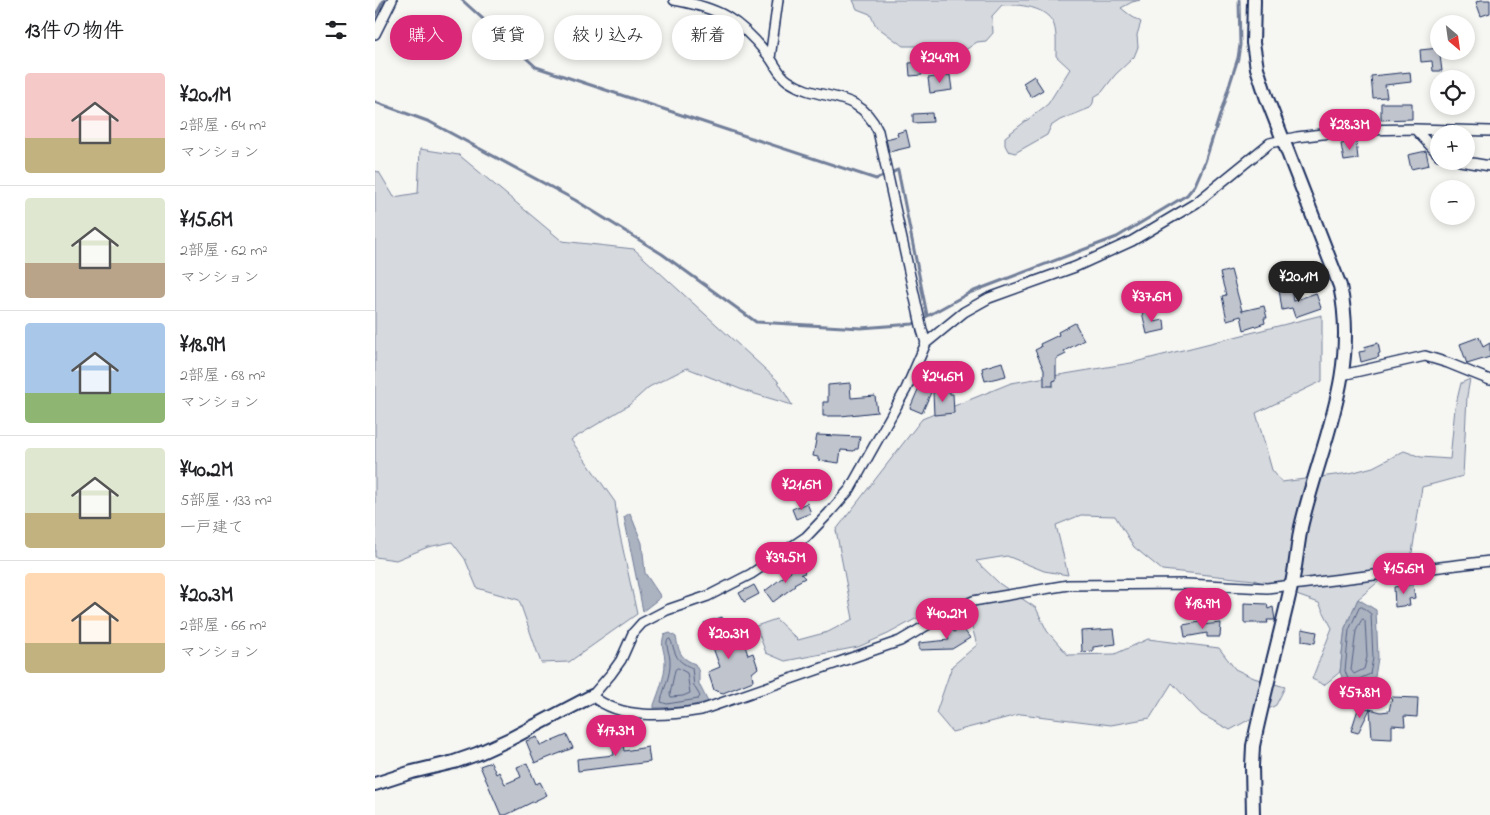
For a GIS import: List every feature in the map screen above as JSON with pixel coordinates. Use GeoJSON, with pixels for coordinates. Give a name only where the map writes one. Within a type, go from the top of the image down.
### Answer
{"type":"FeatureCollection","features":[{"type":"Feature","properties":{"kind":"street"},"geometry":{"type":"LineString","coordinates":[[375,34],[392,0]]}},
{"type":"Feature","properties":{"kind":"street"},"geometry":{"type":"LineString","coordinates":[[674,0],[696,4],[727,15],[742,27],[770,58],[781,75],[789,82],[865,109],[873,119],[878,131],[926,343]]}},
{"type":"Feature","properties":{"kind":"street"},"geometry":{"type":"LineString","coordinates":[[770,58],[778,0]]}},
{"type":"Feature","properties":{"kind":"street"},"geometry":{"type":"LineString","coordinates":[[1253,815],[1253,746],[1292,585],[1301,528],[1331,428],[1342,375],[1347,334],[1341,286],[1257,68],[1253,43],[1254,0]]}},
{"type":"Feature","properties":{"kind":"street"},"geometry":{"type":"LineString","coordinates":[[375,784],[477,754],[592,696],[621,660],[633,633],[642,623],[654,616],[708,596],[751,574],[805,537],[829,514],[850,489],[906,388],[926,343],[964,312],[989,298],[1075,266],[1132,241],[1196,203],[1270,143],[1283,139],[1356,130],[1490,131]]}},
{"type":"Feature","properties":{"kind":"street"},"geometry":{"type":"LineString","coordinates":[[1415,130],[1430,146]]}},
{"type":"Feature","properties":{"kind":"street"},"geometry":{"type":"LineString","coordinates":[[1475,164],[1490,166]]}},
{"type":"Feature","properties":{"kind":"street"},"geometry":{"type":"LineString","coordinates":[[1342,375],[1425,356],[1490,380]]}},
{"type":"Feature","properties":{"kind":"street"},"geometry":{"type":"LineString","coordinates":[[592,696],[602,704],[614,709],[649,715],[673,715],[701,710],[900,641],[951,611],[973,601],[1068,585],[1186,584],[1267,588],[1490,561]]}},
{"type":"Feature","properties":{"kind":"shaded area"},"geometry":{"type":"Polygon","coordinates":[[[853,0],[1140,0],[1121,8],[1141,22],[1137,35],[1138,47],[1134,57],[1115,75],[1102,92],[1094,97],[1090,108],[1060,120],[1051,126],[1047,135],[1015,153],[1008,151],[1005,145],[1005,137],[1048,104],[1070,69],[1056,56],[1056,32],[1054,25],[1045,14],[1039,10],[1024,6],[1002,5],[992,16],[993,33],[986,41],[977,42],[961,53],[941,54],[930,46],[903,46],[876,26],[870,14],[857,9],[853,0]]]}},
{"type":"Feature","properties":{"kind":"shaded area"},"geometry":{"type":"Polygon","coordinates":[[[420,149],[459,155],[562,241],[634,249],[777,380],[792,405],[745,391],[687,368],[649,387],[629,405],[571,440],[615,502],[618,526],[637,614],[569,662],[541,663],[519,600],[477,588],[465,559],[452,542],[428,547],[396,560],[375,557],[375,171],[379,172],[394,197],[418,193],[420,149]]]}},
{"type":"Feature","properties":{"kind":"shaded area"},"geometry":{"type":"Polygon","coordinates":[[[1322,315],[1322,381],[1256,413],[1272,470],[1282,482],[1350,473],[1373,467],[1404,451],[1421,457],[1450,459],[1455,408],[1461,383],[1470,379],[1467,396],[1463,476],[1422,487],[1412,553],[1358,599],[1345,628],[1340,672],[1324,685],[1312,679],[1332,628],[1319,603],[1254,580],[1162,570],[1134,547],[1115,516],[1081,515],[1056,525],[1068,575],[1044,571],[1007,556],[976,561],[1000,584],[1036,608],[1047,631],[1068,655],[1115,654],[1148,639],[1219,648],[1235,669],[1254,678],[1285,687],[1276,705],[1230,730],[1201,714],[1172,683],[1150,718],[1111,725],[1021,714],[952,732],[936,713],[952,666],[977,645],[972,627],[939,606],[888,634],[858,647],[785,661],[766,653],[756,626],[776,619],[798,640],[828,632],[853,619],[836,530],[922,419],[1011,383],[1131,363],[1322,315]]]}},
{"type":"Feature","properties":{"kind":"water"},"geometry":{"type":"Polygon","coordinates":[[[630,513],[642,543],[645,573],[661,597],[643,611],[624,517],[630,513]]]}},
{"type":"Feature","properties":{"kind":"water"},"geometry":{"type":"Polygon","coordinates":[[[1358,599],[1376,610],[1378,658],[1375,677],[1354,687],[1344,683],[1340,672],[1345,628],[1358,599]]]}},
{"type":"Feature","properties":{"kind":"water"},"geometry":{"type":"Polygon","coordinates":[[[670,633],[676,637],[679,651],[683,657],[695,664],[699,672],[699,684],[708,702],[684,707],[654,708],[665,668],[663,639],[664,635],[670,633]]]}},
{"type":"Feature","properties":{"kind":"building"},"geometry":{"type":"Polygon","coordinates":[[[1490,0],[1490,13],[1481,16],[1476,2],[1490,0]]]}},
{"type":"Feature","properties":{"kind":"building"},"geometry":{"type":"Polygon","coordinates":[[[1430,49],[1430,60],[1441,60],[1442,70],[1433,70],[1432,61],[1421,62],[1420,50],[1430,49]]]}},
{"type":"Feature","properties":{"kind":"building"},"geometry":{"type":"Polygon","coordinates":[[[921,62],[922,75],[910,76],[909,63],[921,62]]]}},
{"type":"Feature","properties":{"kind":"building"},"geometry":{"type":"Polygon","coordinates":[[[1410,72],[1411,82],[1385,85],[1387,97],[1373,98],[1371,76],[1410,72]]]}},
{"type":"Feature","properties":{"kind":"building"},"geometry":{"type":"Polygon","coordinates":[[[950,75],[952,90],[930,93],[928,78],[950,75]]]}},
{"type":"Feature","properties":{"kind":"building"},"geometry":{"type":"Polygon","coordinates":[[[1034,76],[1043,90],[1031,97],[1023,83],[1034,76]]]}},
{"type":"Feature","properties":{"kind":"building"},"geometry":{"type":"Polygon","coordinates":[[[1381,103],[1412,103],[1412,119],[1381,120],[1381,103]]]}},
{"type":"Feature","properties":{"kind":"building"},"geometry":{"type":"Polygon","coordinates":[[[932,113],[933,122],[913,123],[913,114],[932,113]]]}},
{"type":"Feature","properties":{"kind":"building"},"geometry":{"type":"Polygon","coordinates":[[[906,130],[910,147],[889,152],[886,139],[898,136],[897,133],[906,130]]]}},
{"type":"Feature","properties":{"kind":"building"},"geometry":{"type":"Polygon","coordinates":[[[1356,141],[1358,159],[1344,161],[1341,144],[1356,141]]]}},
{"type":"Feature","properties":{"kind":"building"},"geometry":{"type":"Polygon","coordinates":[[[1426,151],[1429,165],[1411,169],[1408,155],[1426,151]]]}},
{"type":"Feature","properties":{"kind":"building"},"geometry":{"type":"Polygon","coordinates":[[[1231,270],[1242,311],[1264,306],[1267,318],[1264,318],[1265,323],[1244,330],[1241,316],[1227,320],[1222,296],[1226,295],[1220,273],[1231,270]]]}},
{"type":"Feature","properties":{"kind":"building"},"geometry":{"type":"Polygon","coordinates":[[[1291,288],[1293,301],[1316,293],[1321,308],[1295,317],[1292,308],[1282,310],[1279,289],[1291,288]]]}},
{"type":"Feature","properties":{"kind":"building"},"geometry":{"type":"Polygon","coordinates":[[[1151,310],[1154,322],[1164,320],[1165,330],[1147,334],[1142,312],[1151,310]]]}},
{"type":"Feature","properties":{"kind":"building"},"geometry":{"type":"Polygon","coordinates":[[[1075,323],[1084,340],[1064,351],[1066,354],[1056,359],[1056,380],[1053,381],[1053,386],[1044,386],[1044,370],[1035,350],[1041,347],[1040,344],[1059,335],[1058,332],[1075,323]]]}},
{"type":"Feature","properties":{"kind":"building"},"geometry":{"type":"Polygon","coordinates":[[[1479,337],[1483,347],[1490,343],[1490,357],[1467,364],[1460,344],[1479,337]]]}},
{"type":"Feature","properties":{"kind":"building"},"geometry":{"type":"Polygon","coordinates":[[[1378,343],[1379,357],[1361,362],[1359,352],[1365,351],[1364,347],[1378,343]]]}},
{"type":"Feature","properties":{"kind":"building"},"geometry":{"type":"Polygon","coordinates":[[[1002,362],[1006,376],[985,381],[982,368],[1002,362]]]}},
{"type":"Feature","properties":{"kind":"building"},"geometry":{"type":"Polygon","coordinates":[[[850,383],[851,398],[875,396],[877,412],[823,416],[823,402],[828,402],[828,385],[850,383]]]}},
{"type":"Feature","properties":{"kind":"building"},"geometry":{"type":"Polygon","coordinates":[[[920,385],[932,390],[922,413],[910,408],[920,385]]]}},
{"type":"Feature","properties":{"kind":"building"},"geometry":{"type":"Polygon","coordinates":[[[950,391],[950,394],[953,394],[954,413],[934,415],[933,392],[950,391]]]}},
{"type":"Feature","properties":{"kind":"building"},"geometry":{"type":"Polygon","coordinates":[[[817,435],[860,437],[858,449],[854,451],[841,450],[839,463],[818,460],[818,457],[813,456],[817,435]]]}},
{"type":"Feature","properties":{"kind":"building"},"geometry":{"type":"Polygon","coordinates":[[[807,503],[811,513],[796,519],[792,509],[807,503]]]}},
{"type":"Feature","properties":{"kind":"building"},"geometry":{"type":"Polygon","coordinates":[[[800,564],[805,573],[801,574],[805,578],[794,584],[795,586],[773,602],[765,591],[800,564]]]}},
{"type":"Feature","properties":{"kind":"building"},"geometry":{"type":"Polygon","coordinates":[[[1413,584],[1415,598],[1409,599],[1410,605],[1395,607],[1394,587],[1413,584]]]}},
{"type":"Feature","properties":{"kind":"building"},"geometry":{"type":"Polygon","coordinates":[[[754,585],[759,594],[744,602],[739,593],[754,585]]]}},
{"type":"Feature","properties":{"kind":"building"},"geometry":{"type":"Polygon","coordinates":[[[1244,603],[1267,604],[1268,609],[1273,607],[1275,620],[1267,620],[1268,623],[1244,623],[1244,603]]]}},
{"type":"Feature","properties":{"kind":"building"},"geometry":{"type":"Polygon","coordinates":[[[722,617],[733,647],[744,643],[748,655],[753,653],[758,668],[752,673],[753,681],[723,693],[714,690],[708,672],[720,667],[704,623],[722,617]]]}},
{"type":"Feature","properties":{"kind":"building"},"geometry":{"type":"Polygon","coordinates":[[[946,621],[954,632],[962,627],[970,638],[952,649],[919,650],[919,643],[949,640],[943,623],[946,621]]]}},
{"type":"Feature","properties":{"kind":"building"},"geometry":{"type":"Polygon","coordinates":[[[1200,622],[1201,625],[1221,623],[1220,637],[1207,637],[1207,633],[1185,637],[1183,625],[1200,622]]]}},
{"type":"Feature","properties":{"kind":"building"},"geometry":{"type":"Polygon","coordinates":[[[1114,629],[1116,644],[1093,647],[1093,651],[1082,652],[1081,631],[1114,629]]]}},
{"type":"Feature","properties":{"kind":"building"},"geometry":{"type":"Polygon","coordinates":[[[1302,629],[1317,632],[1315,643],[1302,641],[1302,629]]]}},
{"type":"Feature","properties":{"kind":"building"},"geometry":{"type":"Polygon","coordinates":[[[1392,697],[1418,698],[1417,717],[1404,716],[1405,726],[1392,725],[1392,739],[1372,738],[1370,709],[1381,712],[1389,711],[1392,697]]]}},
{"type":"Feature","properties":{"kind":"building"},"geometry":{"type":"Polygon","coordinates":[[[1359,706],[1370,709],[1358,733],[1351,731],[1359,706]]]}},
{"type":"Feature","properties":{"kind":"building"},"geometry":{"type":"Polygon","coordinates":[[[622,734],[624,751],[648,747],[650,762],[578,771],[577,759],[614,755],[611,736],[622,734]]]}},
{"type":"Feature","properties":{"kind":"building"},"geometry":{"type":"Polygon","coordinates":[[[567,735],[573,748],[535,763],[526,741],[537,737],[540,745],[543,745],[567,735]]]}},
{"type":"Feature","properties":{"kind":"building"},"geometry":{"type":"Polygon","coordinates":[[[491,762],[496,774],[499,772],[505,784],[521,777],[517,767],[527,763],[536,784],[540,782],[547,795],[506,815],[501,815],[480,766],[491,762]]]}},
{"type":"Feature","properties":{"kind":"waterway"},"geometry":{"type":"LineString","coordinates":[[375,16],[384,0]]}},
{"type":"Feature","properties":{"kind":"waterway"},"geometry":{"type":"LineString","coordinates":[[462,0],[536,67],[876,179],[898,170],[927,315]]}},
{"type":"Feature","properties":{"kind":"waterway"},"geometry":{"type":"LineString","coordinates":[[375,102],[430,122],[575,200],[662,254],[756,322],[861,328],[913,324],[969,293],[1117,237],[1187,195],[1195,185],[1205,162],[1238,58],[1240,45],[1239,0]]}}]}
